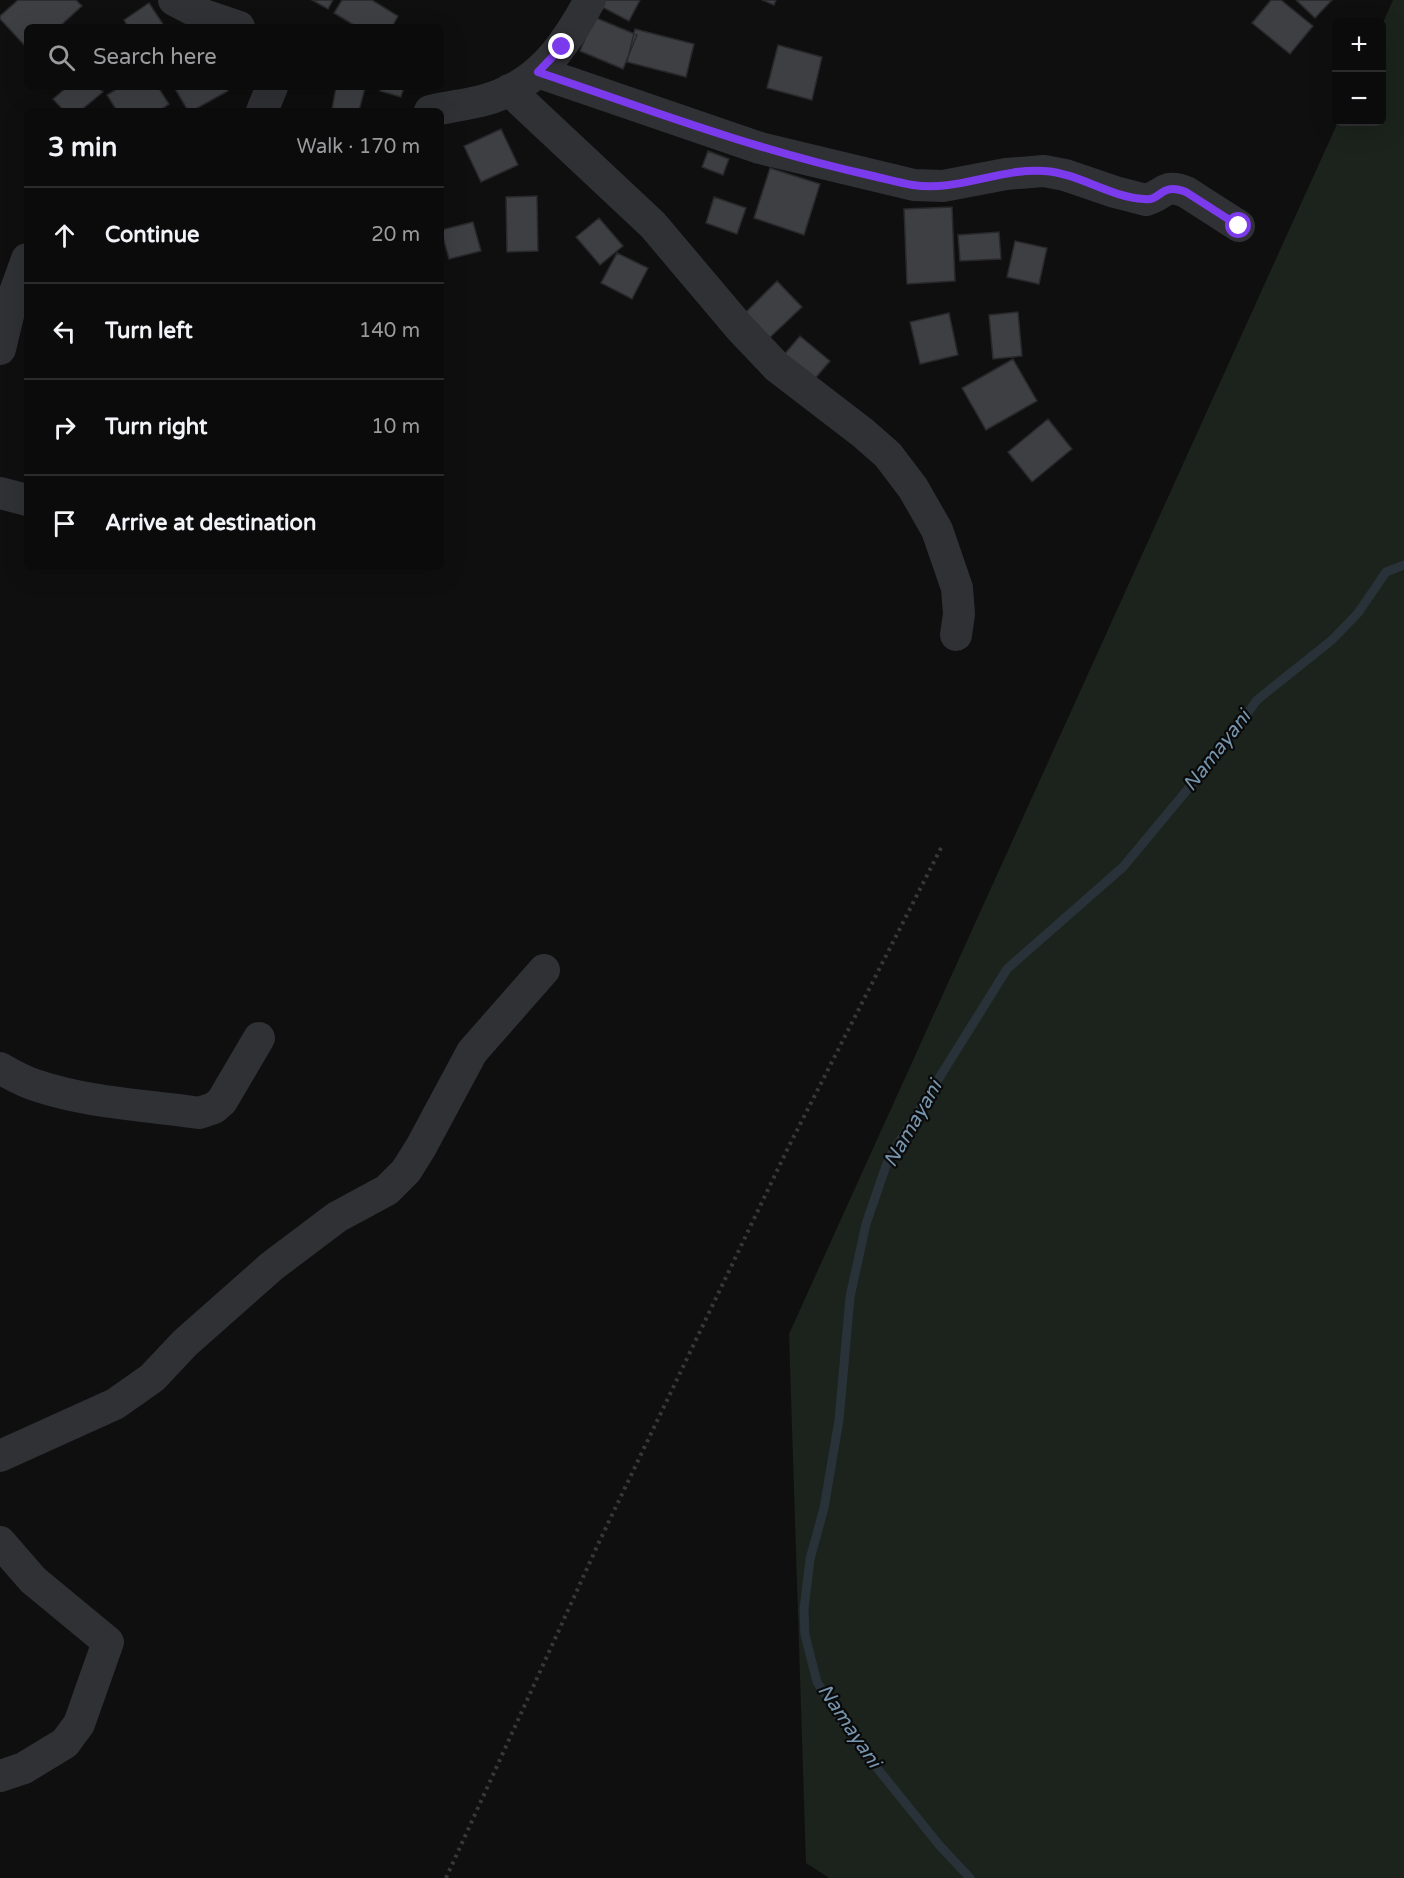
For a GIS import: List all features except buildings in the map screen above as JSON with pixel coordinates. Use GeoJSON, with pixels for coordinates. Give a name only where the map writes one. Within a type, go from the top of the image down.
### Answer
{"type":"FeatureCollection","features":[{"type":"Feature","properties":{"kind":"street"},"geometry":{"type":"LineString","coordinates":[[174,0],[201,14],[230,24]]}},
{"type":"Feature","properties":{"kind":"street"},"geometry":{"type":"LineString","coordinates":[[444,108],[483,100],[509,90],[538,72],[562,47],[590,0]]}},
{"type":"Feature","properties":{"kind":"street"},"geometry":{"type":"LineString","coordinates":[[538,72],[760,148],[914,185],[943,186],[1006,174],[1044,171],[1065,175],[1146,200],[1168,188],[1176,188],[1239,226]]}},
{"type":"Feature","properties":{"kind":"street"},"geometry":{"type":"LineString","coordinates":[[263,108],[271,90]]}},
{"type":"Feature","properties":{"kind":"street"},"geometry":{"type":"LineString","coordinates":[[509,90],[653,225],[740,328],[777,367],[888,455],[913,488],[937,530],[957,588],[959,614],[956,635]]}},
{"type":"Feature","properties":{"kind":"street"},"geometry":{"type":"LineString","coordinates":[[0,349],[11,303],[24,268]]}},
{"type":"Feature","properties":{"kind":"street"},"geometry":{"type":"LineString","coordinates":[[0,493],[24,499]]}},
{"type":"Feature","properties":{"kind":"street"},"geometry":{"type":"LineString","coordinates":[[0,1456],[115,1404],[152,1378],[185,1343],[272,1266],[337,1217],[387,1190],[406,1171],[421,1147],[472,1052],[544,970]]}},
{"type":"Feature","properties":{"kind":"street"},"geometry":{"type":"LineString","coordinates":[[0,1068],[38,1086],[54,1090],[199,1113],[214,1108],[222,1101],[260,1038]]}},
{"type":"Feature","properties":{"kind":"street"},"geometry":{"type":"LineString","coordinates":[[0,1542],[33,1580],[108,1642],[86,1709],[79,1724],[65,1743],[24,1768],[0,1776]]}},
{"type":"Feature","properties":{"kind":"path"},"geometry":{"type":"LineString","coordinates":[[446,1878],[600,1540],[787,1150],[943,844]]}},
{"type":"Feature","properties":{"kind":"shaded area"},"geometry":{"type":"Polygon","coordinates":[[[1393,0],[1404,0],[1404,1878],[829,1878],[806,1863],[789,1334],[1336,126],[1386,126],[1385,18],[1393,0]]]}},
{"type":"Feature","properties":{"kind":"waterway","name":"Namayani"},"geometry":{"type":"LineString","coordinates":[[970,1878],[940,1846],[852,1737],[817,1682],[805,1635],[804,1609],[810,1559],[824,1508],[839,1420],[850,1297],[866,1224],[888,1160],[1007,969],[1123,867],[1227,742],[1257,700],[1332,640],[1358,613],[1386,572],[1404,565]]}},
{"type":"Feature","properties":{"kind":"route"},"geometry":{"type":"LineString","coordinates":[[562,47],[538,72],[760,148],[914,185],[943,186],[1006,174],[1044,171],[1065,175],[1146,200],[1168,188],[1176,188],[1239,226]]}}]}
